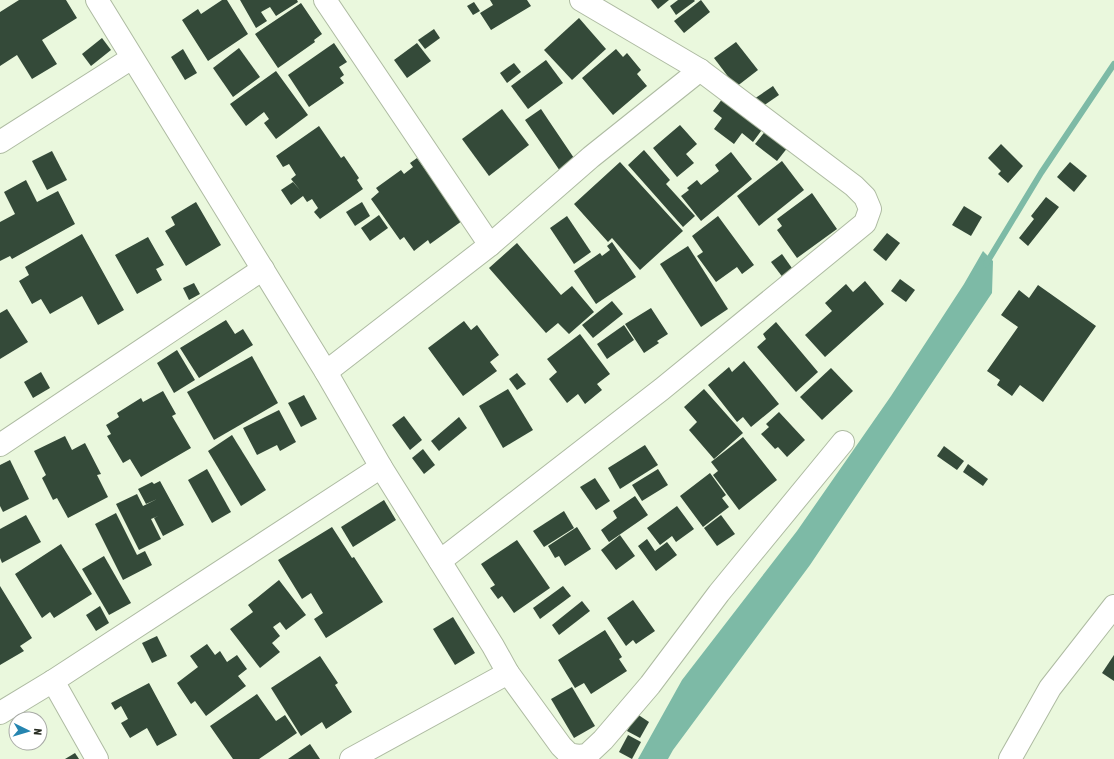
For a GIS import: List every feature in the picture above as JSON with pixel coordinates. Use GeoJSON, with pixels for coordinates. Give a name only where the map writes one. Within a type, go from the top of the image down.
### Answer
{"type":"FeatureCollection","features":[{"type":"Feature","properties":{"kind":"street"},"geometry":{"type":"LineString","coordinates":[[97,0],[326,372],[381,467],[440,560],[508,673],[561,746],[569,754],[578,756],[587,754],[603,740],[650,685],[719,593],[844,442]]}},
{"type":"Feature","properties":{"kind":"street"},"geometry":{"type":"LineString","coordinates":[[325,0],[490,245]]}},
{"type":"Feature","properties":{"kind":"street"},"geometry":{"type":"LineString","coordinates":[[440,560],[662,389],[866,222],[870,209],[865,197],[854,186],[700,70],[581,0]]}},
{"type":"Feature","properties":{"kind":"street"},"geometry":{"type":"LineString","coordinates":[[0,142],[132,58]]}},
{"type":"Feature","properties":{"kind":"street"},"geometry":{"type":"LineString","coordinates":[[326,372],[490,245],[591,157],[700,70]]}},
{"type":"Feature","properties":{"kind":"street"},"geometry":{"type":"LineString","coordinates":[[0,445],[263,269]]}},
{"type":"Feature","properties":{"kind":"street"},"geometry":{"type":"LineString","coordinates":[[0,713],[53,681],[381,467]]}},
{"type":"Feature","properties":{"kind":"street"},"geometry":{"type":"LineString","coordinates":[[1010,759],[1050,688],[1114,606]]}},
{"type":"Feature","properties":{"kind":"street"},"geometry":{"type":"LineString","coordinates":[[354,758],[508,673]]}},
{"type":"Feature","properties":{"kind":"street"},"geometry":{"type":"LineString","coordinates":[[53,681],[97,759]]}},
{"type":"Feature","properties":{"kind":"water"},"geometry":{"type":"Polygon","coordinates":[[[983,251],[993,261],[992,293],[810,565],[673,750],[668,759],[638,759],[682,680],[797,531],[891,396],[964,284],[983,251]]]}},
{"type":"Feature","properties":{"kind":"building"},"geometry":{"type":"Polygon","coordinates":[[[19,0],[66,0],[77,18],[42,40],[57,64],[32,79],[17,55],[0,66],[0,12],[19,0]]]}},
{"type":"Feature","properties":{"kind":"building"},"geometry":{"type":"Polygon","coordinates":[[[222,0],[227,0],[248,34],[208,61],[182,20],[198,9],[201,14],[222,0]]]}},
{"type":"Feature","properties":{"kind":"building"},"geometry":{"type":"Polygon","coordinates":[[[240,0],[297,0],[298,2],[276,16],[270,7],[261,12],[267,21],[256,28],[240,0]]]}},
{"type":"Feature","properties":{"kind":"building"},"geometry":{"type":"Polygon","coordinates":[[[490,0],[527,0],[531,6],[491,30],[480,13],[493,5],[490,0]]]}},
{"type":"Feature","properties":{"kind":"building"},"geometry":{"type":"Polygon","coordinates":[[[651,0],[669,0],[658,9],[651,0]]]}},
{"type":"Feature","properties":{"kind":"building"},"geometry":{"type":"Polygon","coordinates":[[[678,0],[695,1],[676,15],[670,6],[678,0]]]}},
{"type":"Feature","properties":{"kind":"building"},"geometry":{"type":"Polygon","coordinates":[[[701,0],[710,12],[684,33],[674,21],[701,0]]]}},
{"type":"Feature","properties":{"kind":"building"},"geometry":{"type":"Polygon","coordinates":[[[474,2],[480,11],[473,15],[467,6],[474,2]]]}},
{"type":"Feature","properties":{"kind":"building"},"geometry":{"type":"Polygon","coordinates":[[[301,3],[322,34],[314,40],[315,42],[278,68],[255,34],[301,3]]]}},
{"type":"Feature","properties":{"kind":"building"},"geometry":{"type":"Polygon","coordinates":[[[579,18],[606,49],[572,80],[544,50],[579,18]]]}},
{"type":"Feature","properties":{"kind":"building"},"geometry":{"type":"Polygon","coordinates":[[[434,29],[440,38],[425,49],[418,40],[434,29]]]}},
{"type":"Feature","properties":{"kind":"building"},"geometry":{"type":"Polygon","coordinates":[[[102,38],[111,50],[91,66],[82,54],[102,38]]]}},
{"type":"Feature","properties":{"kind":"building"},"geometry":{"type":"Polygon","coordinates":[[[736,42],[758,70],[736,87],[714,58],[736,42]]]}},
{"type":"Feature","properties":{"kind":"building"},"geometry":{"type":"Polygon","coordinates":[[[334,43],[347,62],[339,67],[344,75],[340,78],[344,83],[309,107],[288,75],[334,43]]]}},
{"type":"Feature","properties":{"kind":"building"},"geometry":{"type":"Polygon","coordinates":[[[417,43],[431,61],[407,78],[394,60],[417,43]]]}},
{"type":"Feature","properties":{"kind":"building"},"geometry":{"type":"Polygon","coordinates":[[[239,48],[260,77],[233,97],[213,68],[239,48]]]}},
{"type":"Feature","properties":{"kind":"building"},"geometry":{"type":"Polygon","coordinates":[[[183,49],[197,73],[185,80],[171,57],[183,49]]]}},
{"type":"Feature","properties":{"kind":"building"},"geometry":{"type":"Polygon","coordinates":[[[616,49],[623,57],[627,53],[641,70],[637,74],[647,86],[613,115],[582,78],[616,49]]]}},
{"type":"Feature","properties":{"kind":"building"},"geometry":{"type":"Polygon","coordinates":[[[546,60],[563,83],[528,109],[511,86],[546,60]]]}},
{"type":"Feature","properties":{"kind":"building"},"geometry":{"type":"Polygon","coordinates":[[[514,63],[521,72],[507,83],[500,73],[514,63]]]}},
{"type":"Feature","properties":{"kind":"building"},"geometry":{"type":"Polygon","coordinates":[[[276,71],[308,115],[276,139],[264,123],[269,119],[264,112],[246,126],[230,104],[276,71]]]}},
{"type":"Feature","properties":{"kind":"building"},"geometry":{"type":"Polygon","coordinates":[[[773,86],[779,95],[760,108],[754,99],[773,86]]]}},
{"type":"Feature","properties":{"kind":"building"},"geometry":{"type":"Polygon","coordinates":[[[723,98],[764,127],[753,142],[742,133],[734,144],[714,129],[722,118],[713,111],[723,98]]]}},
{"type":"Feature","properties":{"kind":"building"},"geometry":{"type":"Polygon","coordinates":[[[502,109],[529,145],[489,176],[462,139],[502,109]]]}},
{"type":"Feature","properties":{"kind":"building"},"geometry":{"type":"Polygon","coordinates":[[[541,109],[576,161],[560,171],[525,120],[541,109]]]}},
{"type":"Feature","properties":{"kind":"building"},"geometry":{"type":"Polygon","coordinates":[[[771,124],[792,142],[777,161],[755,144],[771,124]]]}},
{"type":"Feature","properties":{"kind":"building"},"geometry":{"type":"Polygon","coordinates":[[[680,125],[697,144],[686,154],[694,163],[677,177],[653,148],[680,125]]]}},
{"type":"Feature","properties":{"kind":"building"},"geometry":{"type":"Polygon","coordinates":[[[319,126],[341,158],[344,156],[359,178],[357,180],[363,189],[320,219],[314,212],[318,208],[312,199],[307,202],[303,196],[291,205],[281,190],[293,182],[300,190],[291,179],[296,175],[289,164],[283,167],[276,156],[319,126]]]}},
{"type":"Feature","properties":{"kind":"building"},"geometry":{"type":"Polygon","coordinates":[[[1001,144],[1023,166],[1008,183],[998,174],[1001,171],[988,158],[1001,144]]]}},
{"type":"Feature","properties":{"kind":"building"},"geometry":{"type":"Polygon","coordinates":[[[644,150],[670,180],[666,184],[695,216],[683,227],[628,165],[644,150]]]}},
{"type":"Feature","properties":{"kind":"building"},"geometry":{"type":"Polygon","coordinates":[[[52,151],[67,180],[47,190],[32,161],[52,151]]]}},
{"type":"Feature","properties":{"kind":"building"},"geometry":{"type":"Polygon","coordinates":[[[731,152],[752,179],[701,221],[681,196],[689,190],[687,188],[697,180],[701,185],[719,171],[715,165],[731,152]]]}},
{"type":"Feature","properties":{"kind":"building"},"geometry":{"type":"Polygon","coordinates":[[[417,158],[462,221],[430,244],[428,240],[414,251],[404,237],[400,240],[371,199],[379,192],[376,188],[401,170],[404,174],[413,167],[410,163],[417,158]]]}},
{"type":"Feature","properties":{"kind":"building"},"geometry":{"type":"Polygon","coordinates":[[[782,161],[804,190],[759,226],[737,196],[782,161]]]}},
{"type":"Feature","properties":{"kind":"building"},"geometry":{"type":"Polygon","coordinates":[[[620,162],[683,231],[640,270],[612,238],[608,242],[574,204],[620,162]]]}},
{"type":"Feature","properties":{"kind":"building"},"geometry":{"type":"Polygon","coordinates":[[[1070,162],[1087,176],[1074,192],[1057,177],[1070,162]]]}},
{"type":"Feature","properties":{"kind":"building"},"geometry":{"type":"Polygon","coordinates":[[[26,180],[37,202],[58,191],[75,224],[12,259],[10,256],[0,261],[0,222],[15,214],[4,192],[26,180]]]}},
{"type":"Feature","properties":{"kind":"building"},"geometry":{"type":"Polygon","coordinates":[[[812,193],[837,229],[797,258],[777,230],[782,226],[777,219],[812,193]]]}},
{"type":"Feature","properties":{"kind":"building"},"geometry":{"type":"Polygon","coordinates":[[[1046,197],[1059,207],[1028,246],[1019,238],[1034,219],[1031,216],[1046,197]]]}},
{"type":"Feature","properties":{"kind":"building"},"geometry":{"type":"Polygon","coordinates":[[[196,202],[221,245],[186,266],[165,231],[175,225],[171,217],[196,202]]]}},
{"type":"Feature","properties":{"kind":"building"},"geometry":{"type":"Polygon","coordinates":[[[362,202],[370,216],[355,226],[346,212],[362,202]]]}},
{"type":"Feature","properties":{"kind":"building"},"geometry":{"type":"Polygon","coordinates":[[[964,206],[982,217],[971,236],[952,225],[964,206]]]}},
{"type":"Feature","properties":{"kind":"building"},"geometry":{"type":"Polygon","coordinates":[[[379,215],[388,228],[370,241],[361,228],[379,215]]]}},
{"type":"Feature","properties":{"kind":"building"},"geometry":{"type":"Polygon","coordinates":[[[567,216],[591,252],[574,264],[550,228],[567,216]]]}},
{"type":"Feature","properties":{"kind":"building"},"geometry":{"type":"Polygon","coordinates":[[[718,216],[754,265],[742,274],[737,267],[716,282],[697,256],[703,252],[692,236],[718,216]]]}},
{"type":"Feature","properties":{"kind":"building"},"geometry":{"type":"Polygon","coordinates":[[[887,233],[900,243],[886,261],[873,250],[887,233]]]}},
{"type":"Feature","properties":{"kind":"building"},"geometry":{"type":"Polygon","coordinates":[[[82,234],[124,310],[98,325],[82,296],[50,314],[41,299],[32,304],[19,281],[29,275],[25,267],[82,234]]]}},
{"type":"Feature","properties":{"kind":"building"},"geometry":{"type":"Polygon","coordinates":[[[148,237],[164,265],[156,269],[162,280],[137,294],[115,255],[148,237]]]}},
{"type":"Feature","properties":{"kind":"building"},"geometry":{"type":"Polygon","coordinates":[[[612,242],[636,277],[596,304],[574,271],[600,253],[602,256],[610,250],[607,246],[612,242]]]}},
{"type":"Feature","properties":{"kind":"building"},"geometry":{"type":"Polygon","coordinates":[[[517,243],[561,295],[572,286],[594,312],[569,334],[558,323],[546,333],[489,268],[517,243]]]}},
{"type":"Feature","properties":{"kind":"building"},"geometry":{"type":"Polygon","coordinates":[[[688,246],[728,309],[701,327],[660,264],[688,246]]]}},
{"type":"Feature","properties":{"kind":"building"},"geometry":{"type":"Polygon","coordinates":[[[782,254],[794,271],[784,279],[771,262],[782,254]]]}},
{"type":"Feature","properties":{"kind":"building"},"geometry":{"type":"Polygon","coordinates":[[[900,279],[915,290],[906,302],[891,291],[900,279]]]}},
{"type":"Feature","properties":{"kind":"building"},"geometry":{"type":"Polygon","coordinates":[[[865,281],[884,304],[825,357],[805,335],[832,311],[825,303],[846,284],[853,292],[865,281]]]}},
{"type":"Feature","properties":{"kind":"building"},"geometry":{"type":"Polygon","coordinates":[[[194,283],[200,294],[189,300],[183,288],[194,283]]]}},
{"type":"Feature","properties":{"kind":"building"},"geometry":{"type":"Polygon","coordinates":[[[1038,285],[1096,326],[1043,402],[1020,385],[1012,396],[997,385],[1000,380],[987,371],[1018,327],[1001,315],[1019,290],[1029,298],[1038,285]]]}},
{"type":"Feature","properties":{"kind":"building"},"geometry":{"type":"Polygon","coordinates":[[[612,301],[623,314],[593,338],[582,325],[612,301]]]}},
{"type":"Feature","properties":{"kind":"building"},"geometry":{"type":"Polygon","coordinates":[[[651,308],[668,334],[657,341],[659,343],[644,353],[625,324],[651,308]]]}},
{"type":"Feature","properties":{"kind":"building"},"geometry":{"type":"Polygon","coordinates":[[[7,309],[28,342],[0,359],[0,313],[7,309]]]}},
{"type":"Feature","properties":{"kind":"building"},"geometry":{"type":"Polygon","coordinates":[[[226,320],[235,334],[243,329],[253,345],[199,378],[180,348],[226,320]]]}},
{"type":"Feature","properties":{"kind":"building"},"geometry":{"type":"Polygon","coordinates":[[[464,321],[471,330],[477,325],[499,355],[490,362],[497,371],[463,396],[428,348],[464,321]]]}},
{"type":"Feature","properties":{"kind":"building"},"geometry":{"type":"Polygon","coordinates":[[[776,322],[818,372],[796,392],[757,347],[766,339],[763,334],[776,322]]]}},
{"type":"Feature","properties":{"kind":"building"},"geometry":{"type":"Polygon","coordinates":[[[624,325],[634,340],[607,359],[597,344],[624,325]]]}},
{"type":"Feature","properties":{"kind":"building"},"geometry":{"type":"Polygon","coordinates":[[[580,334],[610,374],[597,384],[602,390],[585,404],[578,394],[567,403],[549,379],[557,372],[547,359],[580,334]]]}},
{"type":"Feature","properties":{"kind":"building"},"geometry":{"type":"Polygon","coordinates":[[[177,350],[195,380],[174,393],[157,363],[177,350]]]}},
{"type":"Feature","properties":{"kind":"building"},"geometry":{"type":"Polygon","coordinates":[[[252,356],[278,403],[214,440],[187,392],[252,356]]]}},
{"type":"Feature","properties":{"kind":"building"},"geometry":{"type":"Polygon","coordinates":[[[744,361],[779,404],[751,427],[743,417],[737,422],[708,385],[729,367],[732,372],[744,361]]]}},
{"type":"Feature","properties":{"kind":"building"},"geometry":{"type":"Polygon","coordinates":[[[831,368],[853,391],[822,420],[800,397],[831,368]]]}},
{"type":"Feature","properties":{"kind":"building"},"geometry":{"type":"Polygon","coordinates":[[[41,372],[50,388],[33,398],[24,382],[41,372]]]}},
{"type":"Feature","properties":{"kind":"building"},"geometry":{"type":"Polygon","coordinates":[[[517,373],[526,384],[517,390],[509,379],[517,373]]]}},
{"type":"Feature","properties":{"kind":"building"},"geometry":{"type":"Polygon","coordinates":[[[508,389],[533,430],[503,448],[479,406],[508,389]]]}},
{"type":"Feature","properties":{"kind":"building"},"geometry":{"type":"Polygon","coordinates":[[[704,389],[743,433],[714,459],[689,430],[697,422],[684,407],[704,389]]]}},
{"type":"Feature","properties":{"kind":"building"},"geometry":{"type":"Polygon","coordinates":[[[163,391],[176,414],[172,416],[191,448],[141,477],[130,459],[123,463],[107,436],[111,434],[106,425],[119,417],[117,413],[141,398],[143,402],[163,391]]]}},
{"type":"Feature","properties":{"kind":"building"},"geometry":{"type":"Polygon","coordinates":[[[304,395],[317,419],[301,427],[288,403],[304,395]]]}},
{"type":"Feature","properties":{"kind":"building"},"geometry":{"type":"Polygon","coordinates":[[[279,410],[296,442],[280,451],[277,445],[257,455],[243,428],[279,410]]]}},
{"type":"Feature","properties":{"kind":"building"},"geometry":{"type":"Polygon","coordinates":[[[779,412],[805,440],[787,457],[778,447],[775,449],[761,434],[769,427],[766,424],[779,412]]]}},
{"type":"Feature","properties":{"kind":"building"},"geometry":{"type":"Polygon","coordinates":[[[404,416],[422,440],[410,450],[392,425],[404,416]]]}},
{"type":"Feature","properties":{"kind":"building"},"geometry":{"type":"Polygon","coordinates":[[[459,417],[467,428],[439,451],[431,441],[459,417]]]}},
{"type":"Feature","properties":{"kind":"building"},"geometry":{"type":"Polygon","coordinates":[[[232,435],[266,490],[241,506],[208,451],[232,435]]]}},
{"type":"Feature","properties":{"kind":"building"},"geometry":{"type":"Polygon","coordinates":[[[65,436],[72,450],[85,443],[101,474],[97,475],[108,497],[68,518],[57,498],[53,500],[42,478],[46,475],[34,451],[65,436]]]}},
{"type":"Feature","properties":{"kind":"building"},"geometry":{"type":"Polygon","coordinates":[[[743,437],[777,480],[739,510],[713,475],[718,471],[711,462],[743,437]]]}},
{"type":"Feature","properties":{"kind":"building"},"geometry":{"type":"Polygon","coordinates":[[[645,445],[658,465],[620,489],[608,468],[645,445]]]}},
{"type":"Feature","properties":{"kind":"building"},"geometry":{"type":"Polygon","coordinates":[[[944,446],[964,461],[957,470],[937,456],[944,446]]]}},
{"type":"Feature","properties":{"kind":"building"},"geometry":{"type":"Polygon","coordinates":[[[423,449],[435,465],[424,474],[412,458],[423,449]]]}},
{"type":"Feature","properties":{"kind":"building"},"geometry":{"type":"Polygon","coordinates":[[[10,460],[29,499],[3,512],[0,506],[0,465],[10,460]]]}},
{"type":"Feature","properties":{"kind":"building"},"geometry":{"type":"Polygon","coordinates":[[[968,464],[988,479],[983,486],[963,472],[968,464]]]}},
{"type":"Feature","properties":{"kind":"building"},"geometry":{"type":"Polygon","coordinates":[[[207,469],[231,512],[212,523],[188,480],[207,469]]]}},
{"type":"Feature","properties":{"kind":"building"},"geometry":{"type":"Polygon","coordinates":[[[658,469],[668,485],[642,501],[632,485],[658,469]]]}},
{"type":"Feature","properties":{"kind":"building"},"geometry":{"type":"Polygon","coordinates":[[[710,473],[726,495],[722,498],[729,507],[703,527],[680,496],[710,473]]]}},
{"type":"Feature","properties":{"kind":"building"},"geometry":{"type":"Polygon","coordinates":[[[595,478],[610,501],[596,510],[580,487],[595,478]]]}},
{"type":"Feature","properties":{"kind":"building"},"geometry":{"type":"Polygon","coordinates":[[[160,481],[184,525],[163,536],[154,518],[158,516],[151,519],[161,539],[139,550],[116,504],[137,494],[143,506],[157,499],[146,504],[138,489],[152,482],[154,484],[160,481]]]}},
{"type":"Feature","properties":{"kind":"building"},"geometry":{"type":"Polygon","coordinates":[[[635,496],[648,515],[609,542],[601,530],[617,518],[613,511],[635,496]]]}},
{"type":"Feature","properties":{"kind":"building"},"geometry":{"type":"Polygon","coordinates":[[[384,500],[396,520],[353,547],[341,527],[384,500]]]}},
{"type":"Feature","properties":{"kind":"building"},"geometry":{"type":"Polygon","coordinates":[[[677,506],[694,529],[676,542],[672,536],[660,545],[647,528],[677,506]]]}},
{"type":"Feature","properties":{"kind":"building"},"geometry":{"type":"Polygon","coordinates":[[[564,511],[574,528],[544,547],[533,531],[564,511]]]}},
{"type":"Feature","properties":{"kind":"building"},"geometry":{"type":"Polygon","coordinates":[[[116,513],[137,555],[145,551],[152,565],[123,580],[95,524],[116,513]]]}},
{"type":"Feature","properties":{"kind":"building"},"geometry":{"type":"Polygon","coordinates":[[[26,515],[41,542],[2,563],[0,558],[0,529],[26,515]]]}},
{"type":"Feature","properties":{"kind":"building"},"geometry":{"type":"Polygon","coordinates":[[[721,515],[735,534],[717,546],[704,528],[721,515]]]}},
{"type":"Feature","properties":{"kind":"building"},"geometry":{"type":"Polygon","coordinates":[[[332,527],[352,558],[354,557],[383,602],[326,638],[314,619],[323,613],[311,593],[302,599],[278,560],[332,527]]]}},
{"type":"Feature","properties":{"kind":"building"},"geometry":{"type":"Polygon","coordinates":[[[577,527],[591,549],[565,566],[559,556],[555,558],[548,546],[577,527]]]}},
{"type":"Feature","properties":{"kind":"building"},"geometry":{"type":"Polygon","coordinates":[[[620,535],[635,556],[616,570],[601,550],[620,535]]]}},
{"type":"Feature","properties":{"kind":"building"},"geometry":{"type":"Polygon","coordinates":[[[647,539],[655,551],[667,542],[677,555],[656,571],[638,546],[647,539]]]}},
{"type":"Feature","properties":{"kind":"building"},"geometry":{"type":"Polygon","coordinates":[[[517,540],[550,588],[514,613],[502,596],[498,599],[490,588],[495,585],[481,564],[517,540]]]}},
{"type":"Feature","properties":{"kind":"building"},"geometry":{"type":"Polygon","coordinates":[[[61,544],[92,594],[54,618],[50,612],[42,618],[15,574],[61,544]]]}},
{"type":"Feature","properties":{"kind":"building"},"geometry":{"type":"Polygon","coordinates":[[[104,556],[131,603],[109,615],[82,569],[104,556]]]}},
{"type":"Feature","properties":{"kind":"building"},"geometry":{"type":"Polygon","coordinates":[[[279,580],[306,615],[286,630],[280,622],[273,627],[280,636],[272,643],[280,652],[260,668],[230,629],[253,612],[248,605],[279,580]]]}},
{"type":"Feature","properties":{"kind":"building"},"geometry":{"type":"Polygon","coordinates":[[[0,586],[32,638],[20,646],[24,651],[0,665],[0,586]]]}},
{"type":"Feature","properties":{"kind":"building"},"geometry":{"type":"Polygon","coordinates":[[[563,586],[571,596],[540,619],[533,608],[563,586]]]}},
{"type":"Feature","properties":{"kind":"building"},"geometry":{"type":"Polygon","coordinates":[[[633,600],[655,631],[636,644],[633,640],[626,646],[607,618],[633,600]]]}},
{"type":"Feature","properties":{"kind":"building"},"geometry":{"type":"Polygon","coordinates":[[[582,601],[590,611],[559,635],[552,625],[582,601]]]}},
{"type":"Feature","properties":{"kind":"building"},"geometry":{"type":"Polygon","coordinates":[[[100,606],[109,623],[96,631],[86,615],[100,606]]]}},
{"type":"Feature","properties":{"kind":"building"},"geometry":{"type":"Polygon","coordinates":[[[453,617],[475,653],[455,665],[433,629],[453,617]]]}},
{"type":"Feature","properties":{"kind":"building"},"geometry":{"type":"Polygon","coordinates":[[[605,630],[622,657],[619,659],[627,671],[591,694],[584,683],[575,688],[558,660],[605,630]]]}},
{"type":"Feature","properties":{"kind":"building"},"geometry":{"type":"Polygon","coordinates":[[[157,636],[167,656],[152,663],[142,643],[157,636]]]}},
{"type":"Feature","properties":{"kind":"building"},"geometry":{"type":"Polygon","coordinates":[[[207,644],[215,655],[220,651],[227,662],[237,655],[247,669],[238,676],[246,686],[206,716],[195,701],[191,704],[177,683],[198,667],[190,656],[207,644]]]}},
{"type":"Feature","properties":{"kind":"building"},"geometry":{"type":"Polygon","coordinates":[[[1114,655],[1114,681],[1102,673],[1114,655]]]}},
{"type":"Feature","properties":{"kind":"building"},"geometry":{"type":"Polygon","coordinates":[[[320,656],[338,683],[335,685],[352,712],[326,729],[322,722],[301,736],[271,688],[320,656]]]}},
{"type":"Feature","properties":{"kind":"building"},"geometry":{"type":"Polygon","coordinates":[[[149,683],[177,735],[157,746],[147,728],[130,738],[121,723],[128,719],[121,706],[115,710],[111,703],[149,683]]]}},
{"type":"Feature","properties":{"kind":"building"},"geometry":{"type":"Polygon","coordinates":[[[572,687],[595,726],[574,738],[551,699],[572,687]]]}},
{"type":"Feature","properties":{"kind":"building"},"geometry":{"type":"Polygon","coordinates":[[[257,694],[276,721],[285,715],[297,733],[259,759],[233,759],[210,726],[257,694]]]}},
{"type":"Feature","properties":{"kind":"building"},"geometry":{"type":"Polygon","coordinates":[[[637,714],[649,722],[640,738],[627,731],[637,714]]]}},
{"type":"Feature","properties":{"kind":"building"},"geometry":{"type":"Polygon","coordinates":[[[628,735],[641,742],[632,759],[619,752],[628,735]]]}},
{"type":"Feature","properties":{"kind":"building"},"geometry":{"type":"Polygon","coordinates":[[[310,744],[320,759],[288,759],[310,744]]]}},
{"type":"Feature","properties":{"kind":"building"},"geometry":{"type":"Polygon","coordinates":[[[75,753],[79,759],[65,759],[75,753]]]}},
{"type":"Feature","properties":{"kind":"waterway"},"geometry":{"type":"LineString","coordinates":[[986,264],[1041,173],[1114,64]]}}]}
